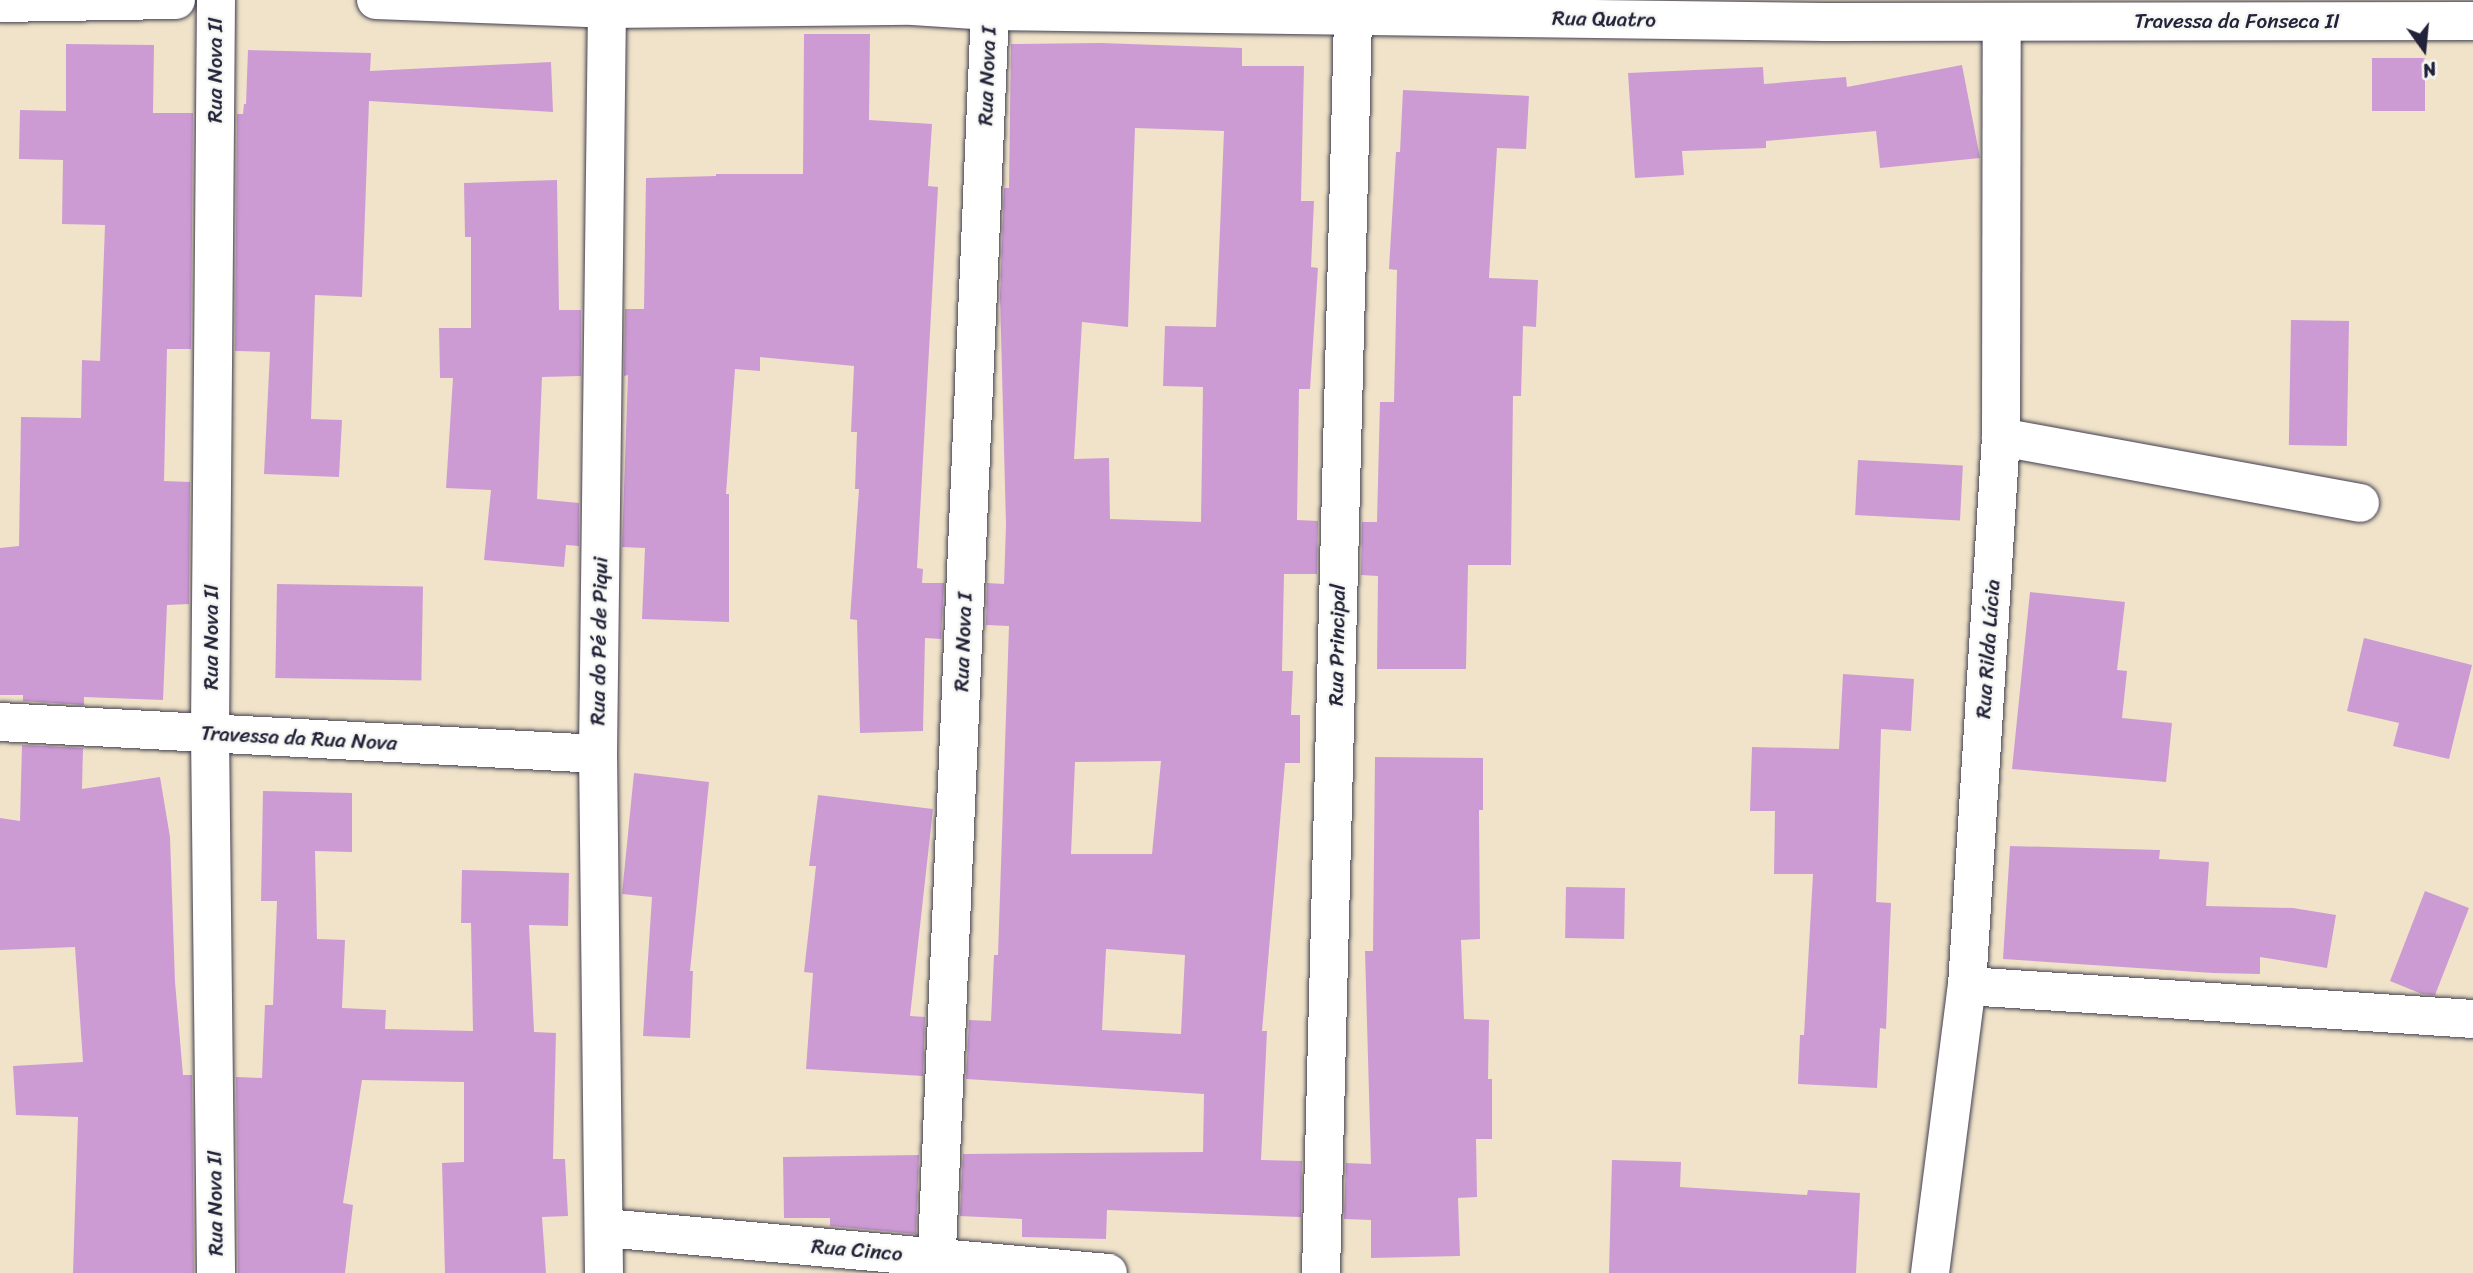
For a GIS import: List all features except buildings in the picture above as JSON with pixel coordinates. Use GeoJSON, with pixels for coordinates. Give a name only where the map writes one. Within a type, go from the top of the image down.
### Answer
{"type":"FeatureCollection","features":[{"type":"Feature","properties":{"kind":"street"},"geometry":{"type":"LineString","coordinates":[[0,3],[176,0]]}},
{"type":"Feature","properties":{"kind":"street","name":"Rua Nova II"},"geometry":{"type":"LineString","coordinates":[[216,0],[210,733],[216,1273]]}},
{"type":"Feature","properties":{"kind":"street","name":"Rua Quatro"},"geometry":{"type":"LineString","coordinates":[[376,0],[607,9],[913,3],[990,12],[1353,16],[1825,11],[2002,22]]}},
{"type":"Feature","properties":{"kind":"street","name":"Rua do Pé de Piqui"},"geometry":{"type":"LineString","coordinates":[[604,1273],[598,754],[607,9]]}},
{"type":"Feature","properties":{"kind":"street","name":"Travessa da Fonseca II"},"geometry":{"type":"LineString","coordinates":[[2002,22],[2352,10],[2473,21]]}},
{"type":"Feature","properties":{"kind":"street","name":"Rua Nova I"},"geometry":{"type":"LineString","coordinates":[[936,1265],[990,12]]}},
{"type":"Feature","properties":{"kind":"street","name":"Rua Principal"},"geometry":{"type":"LineString","coordinates":[[1321,1273],[1353,16]]}},
{"type":"Feature","properties":{"kind":"street","name":"Rua Rilda Lúcia"},"geometry":{"type":"LineString","coordinates":[[1930,1273],[1967,986],[2001,437],[2002,22]]}},
{"type":"Feature","properties":{"kind":"street"},"geometry":{"type":"LineString","coordinates":[[2001,437],[2360,503]]}},
{"type":"Feature","properties":{"kind":"street","name":"Travessa da Rua Nova"},"geometry":{"type":"LineString","coordinates":[[0,722],[598,754]]}},
{"type":"Feature","properties":{"kind":"street"},"geometry":{"type":"LineString","coordinates":[[1967,986],[2473,1019]]}},
{"type":"Feature","properties":{"kind":"street","name":"Rua Cinco"},"geometry":{"type":"LineString","coordinates":[[605,1228],[936,1265],[1108,1273]]}}]}
